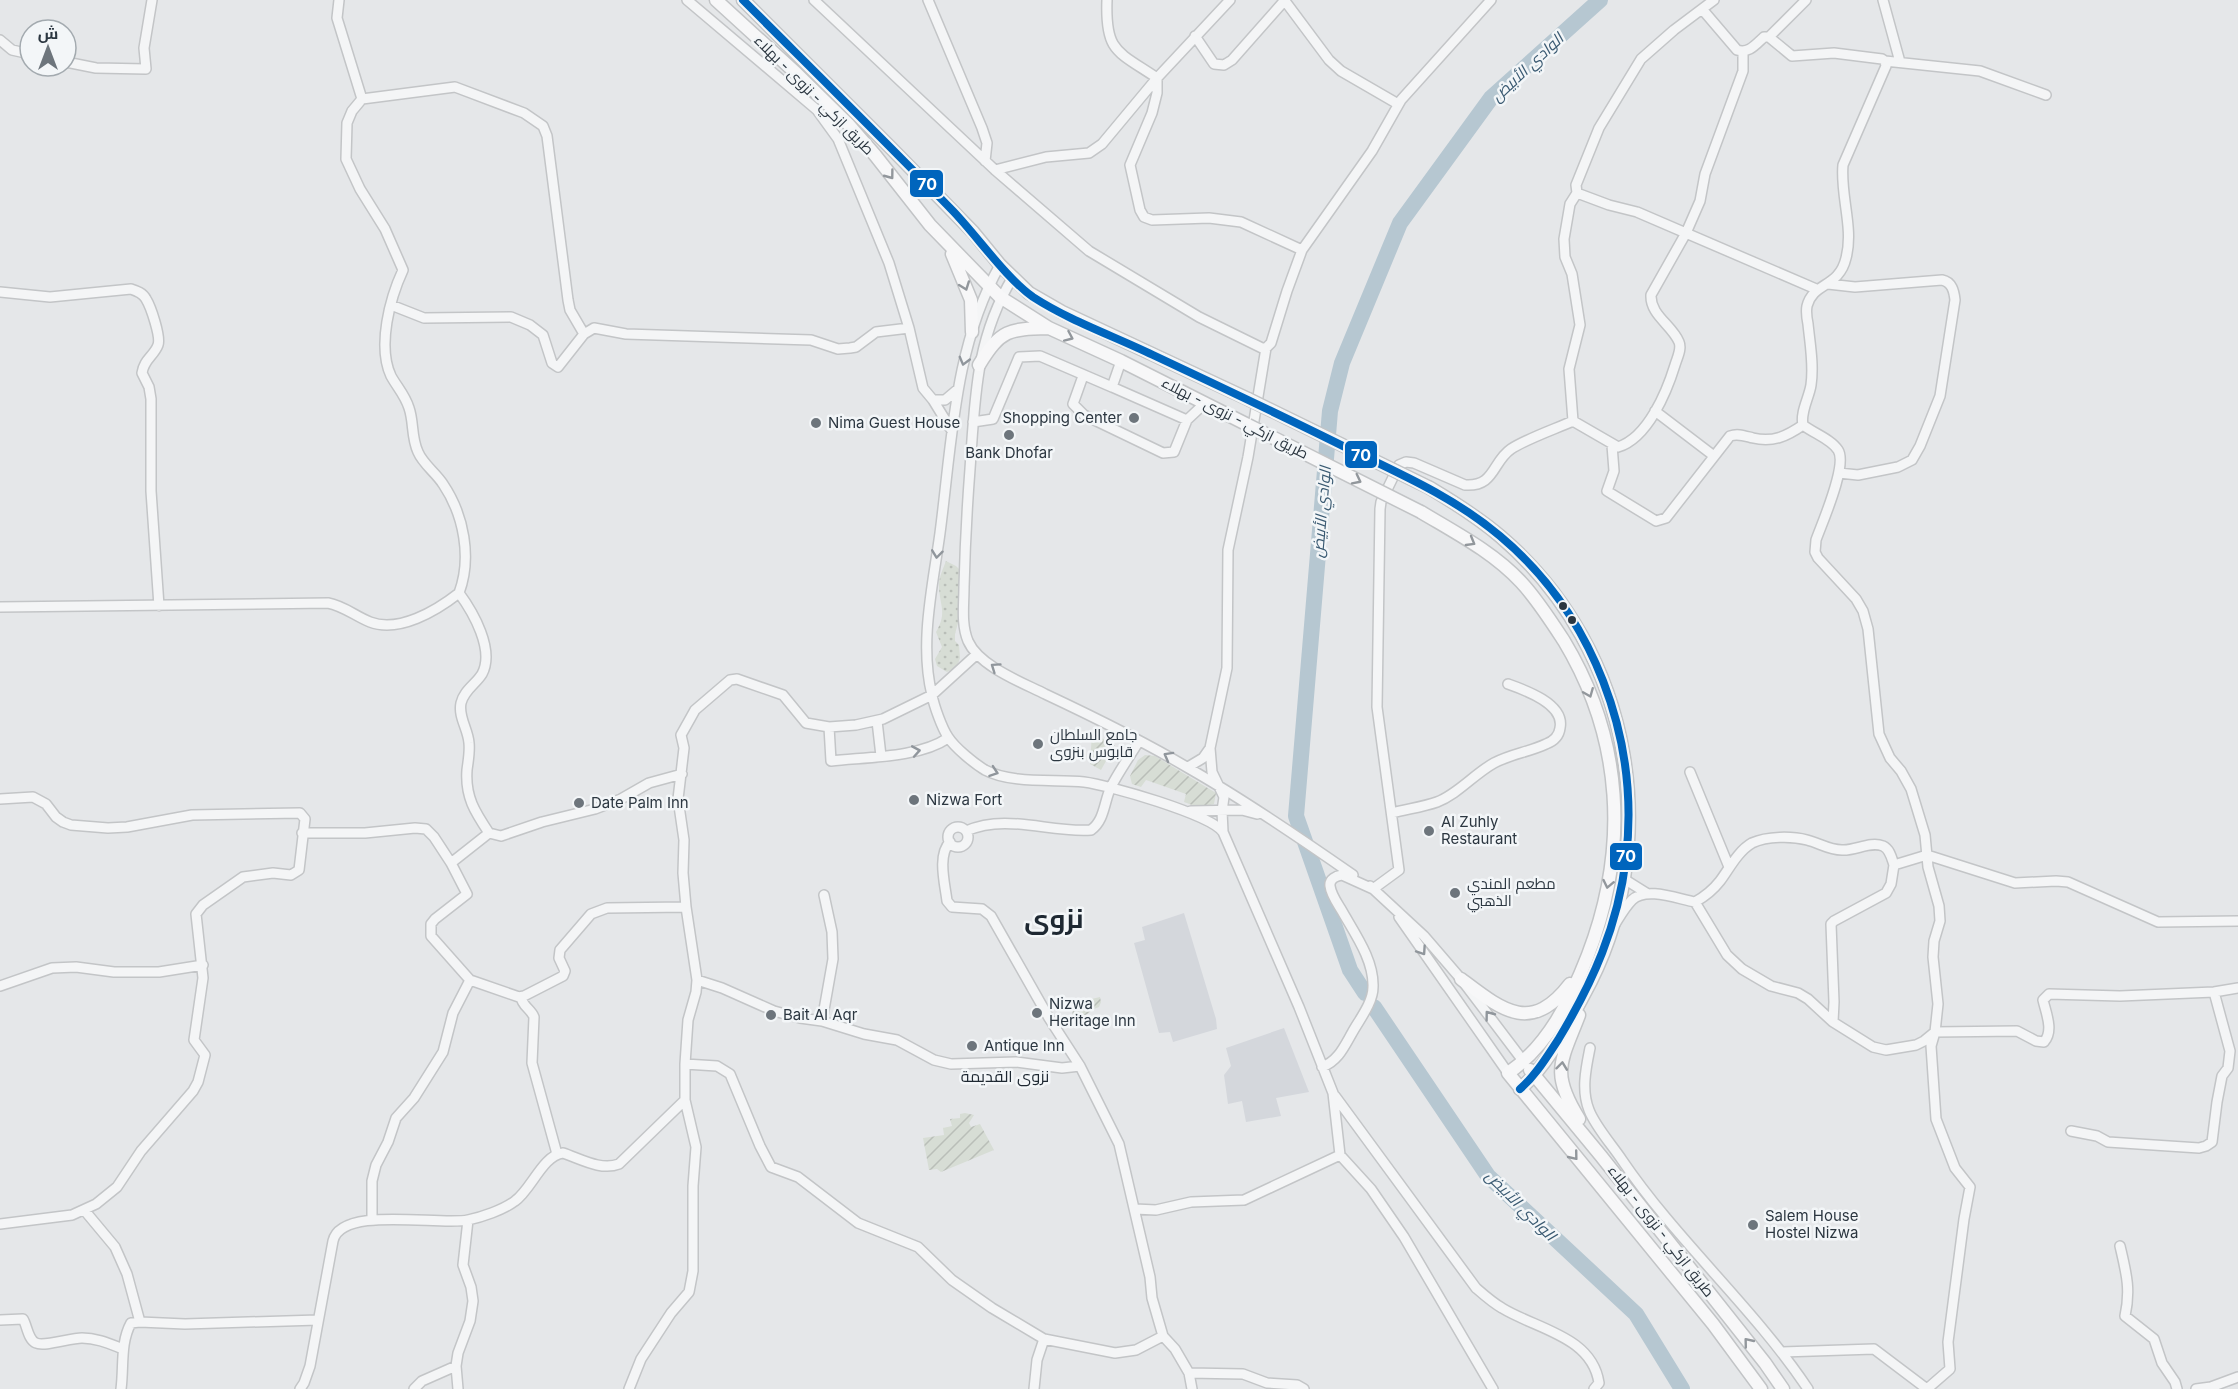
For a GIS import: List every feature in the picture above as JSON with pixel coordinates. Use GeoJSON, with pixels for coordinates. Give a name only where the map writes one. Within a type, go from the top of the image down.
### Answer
{"type":"FeatureCollection","features":[{"type":"Feature","properties":{"kind":"main road","name":"طريق ازكي - نزوى - بهلاء"},"geometry":{"type":"LineString","coordinates":[[716,0],[848,124],[946,243],[1000,297],[1049,328],[1121,361],[1421,512],[1481,548],[1521,582],[1551,620],[1578,664],[1596,708],[1612,773],[1616,829],[1609,885],[1594,940],[1576,986],[1558,1018],[1524,1062],[1508,1073],[1713,1324],[1761,1389]]}},
{"type":"Feature","properties":{"kind":"main road","name":"طريق ازكي - نزوى - بهلاء"},"geometry":{"type":"LineString","coordinates":[[743,0],[891,147],[973,232],[1000,265],[1029,293],[1062,312],[1430,488],[1502,537],[1531,567],[1567,613],[1592,654],[1612,704],[1627,774],[1629,827],[1624,879],[1612,929],[1595,975],[1535,1076],[1520,1089]]}},
{"type":"Feature","properties":{"kind":"main road"},"geometry":{"type":"LineString","coordinates":[[946,243],[966,284],[971,300],[972,332]]}},
{"type":"Feature","properties":{"kind":"main road"},"geometry":{"type":"LineString","coordinates":[[979,365],[991,345],[1008,332],[1049,328]]}},
{"type":"Feature","properties":{"kind":"main road"},"geometry":{"type":"LineString","coordinates":[[1461,979],[1497,1006],[1511,1011],[1529,1013],[1547,1008],[1560,997],[1575,978],[1594,940]]}},
{"type":"Feature","properties":{"kind":"main road"},"geometry":{"type":"LineString","coordinates":[[1595,975],[1561,1060],[1560,1078],[1565,1098],[1601,1156]]}},
{"type":"Feature","properties":{"kind":"main road","name":"طريق ازكي - نزوى - بهلاء"},"geometry":{"type":"LineString","coordinates":[[1524,1062],[1765,1363],[1783,1389]]}},
{"type":"Feature","properties":{"kind":"street"},"geometry":{"type":"LineString","coordinates":[[78,64],[96,68],[146,69],[144,48],[152,0]]}},
{"type":"Feature","properties":{"kind":"street"},"geometry":{"type":"LineString","coordinates":[[339,0],[338,18],[362,99]]}},
{"type":"Feature","properties":{"kind":"street"},"geometry":{"type":"LineString","coordinates":[[687,0],[817,110],[838,139],[889,263],[909,328],[923,388],[952,431]]}},
{"type":"Feature","properties":{"kind":"street"},"geometry":{"type":"LineString","coordinates":[[814,0],[995,170],[1089,251],[1199,317],[1257,347],[1266,348]]}},
{"type":"Feature","properties":{"kind":"street"},"geometry":{"type":"LineString","coordinates":[[928,0],[982,128],[987,143],[985,160]]}},
{"type":"Feature","properties":{"kind":"street"},"geometry":{"type":"LineString","coordinates":[[1107,0],[1108,34],[1114,49],[1157,78]]}},
{"type":"Feature","properties":{"kind":"street"},"geometry":{"type":"LineString","coordinates":[[995,170],[1046,157],[1089,153],[1102,144],[1157,78],[1230,0]]}},
{"type":"Feature","properties":{"kind":"street"},"geometry":{"type":"LineString","coordinates":[[1195,36],[1214,64],[1224,65],[1232,60],[1285,0],[1329,60],[1341,71],[1398,104]]}},
{"type":"Feature","properties":{"kind":"street"},"geometry":{"type":"LineString","coordinates":[[1491,0],[1398,104],[1372,151],[1302,250],[1271,343],[1266,348],[1248,457],[1228,550],[1227,668],[1210,748],[1212,772],[1224,797],[1223,832],[1299,1007],[1332,1093],[1340,1155],[1371,1188],[1404,1237],[1493,1389]]}},
{"type":"Feature","properties":{"kind":"street"},"geometry":{"type":"LineString","coordinates":[[1573,421],[1569,369],[1580,325],[1572,274],[1565,257],[1564,239],[1570,204],[1577,193],[1576,185],[1599,128],[1641,59],[1674,30],[1714,0]]}},
{"type":"Feature","properties":{"kind":"street"},"geometry":{"type":"LineString","coordinates":[[1702,9],[1737,50],[1743,52],[1749,50],[1764,37],[1769,37],[1806,0]]}},
{"type":"Feature","properties":{"kind":"street"},"geometry":{"type":"LineString","coordinates":[[1883,0],[1900,63]]}},
{"type":"Feature","properties":{"kind":"street"},"geometry":{"type":"LineString","coordinates":[[1769,37],[1792,56],[1851,54],[1881,59],[1885,62],[1980,71],[2046,95]]}},
{"type":"Feature","properties":{"kind":"street"},"geometry":{"type":"LineString","coordinates":[[0,40],[12,50],[18,51]]}},
{"type":"Feature","properties":{"kind":"street"},"geometry":{"type":"LineString","coordinates":[[1573,421],[1612,445],[1624,446],[1635,437],[1655,411],[1667,388],[1680,350],[1679,341],[1652,305],[1651,295],[1686,233],[1700,201],[1706,174],[1724,120],[1740,84],[1743,52]]}},
{"type":"Feature","properties":{"kind":"street"},"geometry":{"type":"LineString","coordinates":[[1782,1352],[1874,1349],[1927,1389],[1950,1369],[1948,1342],[1970,1187],[1955,1168],[1936,1119],[1931,1046],[1935,1032],[1938,994],[1933,957],[1934,941],[1940,921],[1939,906],[1929,873],[1924,835],[1911,789],[1901,771],[1890,758],[1876,721],[1868,629],[1863,611],[1856,599],[1815,552],[1816,540],[1839,473],[1840,455],[1837,448],[1803,425],[1802,418],[1811,384],[1812,367],[1807,306],[1816,289],[1836,278],[1847,256],[1843,165],[1886,66],[1885,62]]}},
{"type":"Feature","properties":{"kind":"street"},"geometry":{"type":"LineString","coordinates":[[1157,78],[1157,93],[1152,113],[1130,165],[1140,210],[1144,217],[1152,220],[1209,218],[1241,222],[1302,250]]}},
{"type":"Feature","properties":{"kind":"street"},"geometry":{"type":"LineString","coordinates":[[0,608],[328,603],[341,606],[369,621],[395,626],[448,602],[459,593],[466,562],[459,515],[443,485],[418,454],[412,435],[411,414],[405,397],[391,375],[385,343],[392,293],[403,270],[385,229],[360,189],[346,159],[347,123],[352,111],[362,99],[455,87],[524,113],[543,126],[547,136],[570,310],[585,334]]}},
{"type":"Feature","properties":{"kind":"street"},"geometry":{"type":"LineString","coordinates":[[1577,193],[1609,206],[1637,212],[1816,289]]}},
{"type":"Feature","properties":{"kind":"street"},"geometry":{"type":"LineString","coordinates":[[1000,265],[989,285],[972,332],[958,389],[927,645],[932,695],[948,738],[974,762],[990,772],[1010,777],[1089,783],[1188,811],[1214,824],[1223,832]]}},
{"type":"Feature","properties":{"kind":"street"},"geometry":{"type":"LineString","coordinates":[[1013,277],[1000,297],[988,329],[979,365],[965,526],[964,623],[969,643],[977,654],[1009,677],[1188,767],[1276,822],[1373,889],[1424,936],[1461,979],[1524,1062]]}},
{"type":"Feature","properties":{"kind":"street"},"geometry":{"type":"LineString","coordinates":[[1828,284],[1855,287],[1942,280],[1947,281],[1953,288],[1955,300],[1940,396],[1912,460],[1898,467],[1858,475],[1839,473]]}},
{"type":"Feature","properties":{"kind":"street"},"geometry":{"type":"LineString","coordinates":[[0,292],[50,297],[131,289],[146,298],[159,338],[157,348],[148,357],[142,373],[149,387],[151,399],[151,491],[159,606]]}},
{"type":"Feature","properties":{"kind":"street"},"geometry":{"type":"LineString","coordinates":[[391,305],[424,318],[511,317],[530,325],[543,335],[552,363],[558,367],[585,334],[594,328],[626,334],[811,340],[838,349],[856,347],[876,332],[909,328]]}},
{"type":"Feature","properties":{"kind":"street"},"geometry":{"type":"LineString","coordinates":[[973,422],[993,419],[1019,357],[1040,356],[1187,420]]}},
{"type":"Feature","properties":{"kind":"street"},"geometry":{"type":"LineString","coordinates":[[1112,387],[1121,361]]}},
{"type":"Feature","properties":{"kind":"street"},"geometry":{"type":"LineString","coordinates":[[1083,376],[1073,404],[1084,415],[1163,453],[1174,452],[1187,420],[1204,404]]}},
{"type":"Feature","properties":{"kind":"street"},"geometry":{"type":"LineString","coordinates":[[933,400],[945,400],[958,389]]}},
{"type":"Feature","properties":{"kind":"street"},"geometry":{"type":"LineString","coordinates":[[1655,411],[1714,456]]}},
{"type":"Feature","properties":{"kind":"street"},"geometry":{"type":"LineString","coordinates":[[1373,889],[1399,870],[1377,707],[1381,502],[1399,465],[1406,462],[1473,486],[1490,477],[1510,450],[1573,421]]}},
{"type":"Feature","properties":{"kind":"street"},"geometry":{"type":"LineString","coordinates":[[1612,445],[1614,471],[1607,491],[1656,521],[1666,518],[1730,436],[1735,434],[1767,440],[1780,439],[1803,425]]}},
{"type":"Feature","properties":{"kind":"street"},"geometry":{"type":"LineString","coordinates":[[459,593],[481,631],[486,660],[482,673],[461,700],[460,710],[469,744],[466,783],[468,796],[472,808],[489,833],[501,836],[542,822],[595,809],[621,799],[649,783],[682,774]]}},
{"type":"Feature","properties":{"kind":"street"},"geometry":{"type":"LineString","coordinates":[[629,1389],[641,1359],[671,1313],[689,1292],[693,1271],[693,1186],[696,1147],[685,1100],[685,1064],[688,1020],[697,980],[686,908],[683,873],[684,840],[678,799],[684,748],[681,735],[685,724],[695,710],[730,680],[743,679],[777,691],[787,699],[803,721],[816,726],[856,725],[878,721],[932,695],[977,654]]}},
{"type":"Feature","properties":{"kind":"street"},"geometry":{"type":"LineString","coordinates":[[1392,813],[1438,802],[1493,764],[1554,740],[1559,734],[1561,724],[1558,715],[1548,702],[1508,684]]}},
{"type":"Feature","properties":{"kind":"street"},"geometry":{"type":"LineString","coordinates":[[878,721],[880,756]]}},
{"type":"Feature","properties":{"kind":"street"},"geometry":{"type":"LineString","coordinates":[[830,727],[831,761],[922,750],[948,738]]}},
{"type":"Feature","properties":{"kind":"street"},"geometry":{"type":"LineString","coordinates":[[1139,741],[1110,789],[1102,815],[1091,830],[1002,823],[983,824],[966,831],[968,837],[964,845],[955,846],[950,842],[943,854],[946,902],[951,907],[982,909],[992,916],[1048,1018],[1080,1066],[1119,1144],[1150,1276],[1152,1298],[1163,1336],[1175,1349],[1189,1373],[1192,1389]]}},
{"type":"Feature","properties":{"kind":"street"},"geometry":{"type":"LineString","coordinates":[[1188,767],[1203,758],[1210,748]]}},
{"type":"Feature","properties":{"kind":"street"},"geometry":{"type":"LineString","coordinates":[[1690,772],[1730,867]]}},
{"type":"Feature","properties":{"kind":"street"},"geometry":{"type":"LineString","coordinates":[[0,799],[33,798],[46,804],[63,822],[71,825],[108,828],[128,827],[192,815],[300,813],[304,819],[299,870],[296,874],[243,877],[199,909],[196,914],[203,978],[194,1040],[205,1055],[198,1082],[187,1099],[141,1151],[117,1187],[85,1211],[72,1215],[0,1224]]}},
{"type":"Feature","properties":{"kind":"street"},"geometry":{"type":"LineString","coordinates":[[1188,811],[1251,812],[1276,822]]}},
{"type":"Feature","properties":{"kind":"street"},"geometry":{"type":"LineString","coordinates":[[302,833],[364,833],[421,828],[431,833],[451,863],[467,894],[435,919],[429,930],[431,936],[470,980],[521,997],[563,976],[565,971],[559,957],[560,950],[585,920],[598,910],[686,908]]}},
{"type":"Feature","properties":{"kind":"street"},"geometry":{"type":"LineString","coordinates":[[451,863],[489,833]]}},
{"type":"Feature","properties":{"kind":"street"},"geometry":{"type":"LineString","coordinates":[[1612,929],[1631,900],[1638,895],[1648,894],[1695,902],[1718,884],[1743,850],[1752,843],[1787,837],[1806,840],[1832,849],[1883,846],[1888,850],[1894,865],[1891,884],[1886,892],[1831,924],[1833,1022]]}},
{"type":"Feature","properties":{"kind":"street"},"geometry":{"type":"LineString","coordinates":[[1894,865],[1927,855],[2014,883],[2068,882],[2158,922],[2238,921]]}},
{"type":"Feature","properties":{"kind":"street"},"geometry":{"type":"LineString","coordinates":[[1322,1067],[1338,1057],[1364,1012],[1373,990],[1371,969],[1361,944],[1335,899],[1330,882],[1342,875],[1373,889]]}},
{"type":"Feature","properties":{"kind":"street"},"geometry":{"type":"LineString","coordinates":[[1624,879],[1648,894]]}},
{"type":"Feature","properties":{"kind":"street"},"geometry":{"type":"LineString","coordinates":[[822,1021],[833,959],[824,895]]}},
{"type":"Feature","properties":{"kind":"street"},"geometry":{"type":"LineString","coordinates":[[1695,902],[1727,955],[1742,969],[1771,986],[1798,993],[1864,1044],[1886,1050],[1916,1045],[1935,1032],[2017,1031],[2040,1043],[2048,1038],[2048,1023],[2043,1000],[2049,994],[2120,996],[2214,992],[2238,988]]}},
{"type":"Feature","properties":{"kind":"street"},"geometry":{"type":"LineString","coordinates":[[1390,903],[1440,979],[1508,1073]]}},
{"type":"Feature","properties":{"kind":"street"},"geometry":{"type":"LineString","coordinates":[[0,986],[52,968],[76,967],[114,972],[159,972],[202,965]]}},
{"type":"Feature","properties":{"kind":"street"},"geometry":{"type":"LineString","coordinates":[[372,1220],[372,1181],[376,1165],[388,1142],[396,1118],[414,1098],[443,1052],[453,1013],[470,980]]}},
{"type":"Feature","properties":{"kind":"street"},"geometry":{"type":"LineString","coordinates":[[697,980],[722,988],[774,1011],[897,1040],[934,1060],[951,1064],[1016,1062],[1062,1068],[1080,1066]]}},
{"type":"Feature","properties":{"kind":"street"},"geometry":{"type":"LineString","coordinates":[[2071,1131],[2097,1136],[2108,1142],[2199,1148],[2212,1142],[2222,1076],[2228,1068],[2230,1051],[2214,992]]}},
{"type":"Feature","properties":{"kind":"street"},"geometry":{"type":"LineString","coordinates":[[521,997],[523,1004],[534,1017],[532,1063],[557,1154]]}},
{"type":"Feature","properties":{"kind":"street"},"geometry":{"type":"LineString","coordinates":[[1590,1048],[1585,1076],[1585,1094],[1589,1112],[1639,1184],[1782,1352],[1808,1389]]}},
{"type":"Feature","properties":{"kind":"street"},"geometry":{"type":"LineString","coordinates":[[685,1064],[717,1066],[730,1074],[771,1167],[798,1177],[858,1223],[918,1247],[952,1280],[992,1308],[1044,1339],[1115,1353],[1136,1350],[1163,1336]]}},
{"type":"Feature","properties":{"kind":"street"},"geometry":{"type":"LineString","coordinates":[[1332,1093],[1476,1288],[1501,1308],[1560,1335],[1582,1349],[1593,1362],[1599,1387]]}},
{"type":"Feature","properties":{"kind":"street"},"geometry":{"type":"LineString","coordinates":[[300,1389],[310,1366],[334,1235],[343,1227],[372,1220],[468,1220],[504,1208],[517,1200],[549,1160],[557,1154],[563,1153],[603,1166],[611,1167],[619,1164],[685,1100]]}},
{"type":"Feature","properties":{"kind":"street"},"geometry":{"type":"LineString","coordinates":[[1135,1209],[1156,1210],[1191,1202],[1245,1200],[1340,1155]]}},
{"type":"Feature","properties":{"kind":"street"},"geometry":{"type":"LineString","coordinates":[[85,1211],[115,1247],[127,1274],[140,1322]]}},
{"type":"Feature","properties":{"kind":"street"},"geometry":{"type":"LineString","coordinates":[[458,1389],[456,1366],[461,1341],[472,1311],[473,1294],[463,1265],[468,1220]]}},
{"type":"Feature","properties":{"kind":"street"},"geometry":{"type":"LineString","coordinates":[[2120,1246],[2128,1279],[2129,1300],[2125,1316],[2154,1339],[2162,1363],[2177,1389]]}},
{"type":"Feature","properties":{"kind":"street"},"geometry":{"type":"LineString","coordinates":[[0,1320],[23,1319],[31,1340],[43,1345],[84,1338],[123,1349]]}},
{"type":"Feature","properties":{"kind":"street"},"geometry":{"type":"LineString","coordinates":[[121,1389],[123,1349],[126,1332],[131,1323],[185,1324],[318,1320]]}},
{"type":"Feature","properties":{"kind":"street"},"geometry":{"type":"LineString","coordinates":[[1034,1389],[1037,1360],[1044,1339]]}},
{"type":"Feature","properties":{"kind":"street"},"geometry":{"type":"LineString","coordinates":[[414,1389],[422,1381],[456,1366]]}},
{"type":"Feature","properties":{"kind":"street"},"geometry":{"type":"LineString","coordinates":[[1189,1373],[1243,1374],[1267,1383],[1298,1385],[1304,1389]]}},
{"type":"Feature","properties":{"kind":"street"},"geometry":{"type":"LineString","coordinates":[[2196,1389],[2211,1387],[2238,1377]]}},
{"type":"Feature","properties":{"kind":"shaded area"},"geometry":{"type":"Polygon","coordinates":[[[946,561],[960,570],[955,641],[959,645],[960,658],[957,667],[947,672],[937,666],[935,659],[942,647],[936,632],[942,619],[939,582],[946,561]]]}},
{"type":"Feature","properties":{"kind":"shaded area"},"geometry":{"type":"Polygon","coordinates":[[[1092,733],[1115,745],[1101,770],[1090,764],[1092,733]]]}},
{"type":"Feature","properties":{"kind":"shaded area"},"geometry":{"type":"Polygon","coordinates":[[[1145,755],[1155,756],[1216,793],[1214,804],[1200,808],[1184,802],[1186,794],[1146,780],[1141,787],[1132,784],[1130,776],[1138,760],[1145,755]]]}},
{"type":"Feature","properties":{"kind":"shaded area"},"geometry":{"type":"Polygon","coordinates":[[[1184,913],[1217,1029],[1173,1042],[1170,1032],[1159,1033],[1134,943],[1145,940],[1142,927],[1184,913]]]}},
{"type":"Feature","properties":{"kind":"shaded area"},"geometry":{"type":"Polygon","coordinates":[[[1100,997],[1099,1007],[1072,1026],[1073,1000],[1083,1001],[1100,997]]]}},
{"type":"Feature","properties":{"kind":"shaded area"},"geometry":{"type":"Polygon","coordinates":[[[1284,1028],[1309,1092],[1276,1098],[1281,1116],[1246,1122],[1242,1101],[1228,1104],[1224,1075],[1231,1066],[1226,1048],[1284,1028]]]}},
{"type":"Feature","properties":{"kind":"shaded area"},"geometry":{"type":"Polygon","coordinates":[[[960,1114],[974,1115],[969,1123],[971,1127],[980,1124],[994,1150],[941,1172],[937,1169],[929,1170],[923,1138],[944,1135],[943,1128],[952,1126],[950,1119],[960,1118],[960,1114]]]}},
{"type":"Feature","properties":{"kind":"waterway","name":"الوادي الأبيض"},"geometry":{"type":"LineString","coordinates":[[1365,993],[1350,970],[1296,816],[1330,411],[1342,363],[1400,223],[1491,98],[1600,0]]}},
{"type":"Feature","properties":{"kind":"waterway","name":"الوادي الأبيض"},"geometry":{"type":"LineString","coordinates":[[1374,1007],[1488,1176],[1636,1314],[1682,1389]]}},
{"type":"Feature","properties":{"kind":"transit line","name":"70"},"geometry":{"type":"LineString","coordinates":[[743,0],[875,131],[953,211],[1002,268],[1033,297],[1077,321],[1277,414],[1447,499],[1500,536],[1533,567],[1561,602],[1584,641],[1603,681],[1617,724],[1625,768],[1628,813],[1626,858],[1617,907],[1593,975],[1558,1040],[1536,1072],[1520,1089]]}},
{"type":"Feature","properties":{"kind":"place","name":"Shopping Center"},"geometry":{"type":"Point","coordinates":[1134,418]}},
{"type":"Feature","properties":{"kind":"place","name":"Nima Guest House"},"geometry":{"type":"Point","coordinates":[816,423]}},
{"type":"Feature","properties":{"kind":"place","name":"Bank Dhofar"},"geometry":{"type":"Point","coordinates":[1009,435]}},
{"type":"Feature","properties":{"kind":"place","name":"جامع السلطان قابوس بنزوى"},"geometry":{"type":"Point","coordinates":[1038,744]}},
{"type":"Feature","properties":{"kind":"place","name":"Nizwa Fort"},"geometry":{"type":"Point","coordinates":[914,800]}},
{"type":"Feature","properties":{"kind":"place","name":"Date Palm Inn"},"geometry":{"type":"Point","coordinates":[579,803]}},
{"type":"Feature","properties":{"kind":"place","name":"Al Zuhly Restaurant"},"geometry":{"type":"Point","coordinates":[1429,831]}},
{"type":"Feature","properties":{"kind":"place","name":"مطعم المندي الذهبي"},"geometry":{"type":"Point","coordinates":[1455,893]}},
{"type":"Feature","properties":{"kind":"place","name":"Nizwa Heritage Inn"},"geometry":{"type":"Point","coordinates":[1037,1013]}},
{"type":"Feature","properties":{"kind":"place","name":"Bait Al Aqr"},"geometry":{"type":"Point","coordinates":[771,1015]}},
{"type":"Feature","properties":{"kind":"place","name":"Antique Inn"},"geometry":{"type":"Point","coordinates":[972,1046]}},
{"type":"Feature","properties":{"kind":"place","name":"Salem House Hostel Nizwa"},"geometry":{"type":"Point","coordinates":[1753,1225]}},
{"type":"Feature","properties":{"kind":"district","name":"نزوى"},"geometry":{"type":"Point","coordinates":[1054,919]}},
{"type":"Feature","properties":{"kind":"district","name":"نزوى القديمة"},"geometry":{"type":"Point","coordinates":[1005,1076]}}]}
